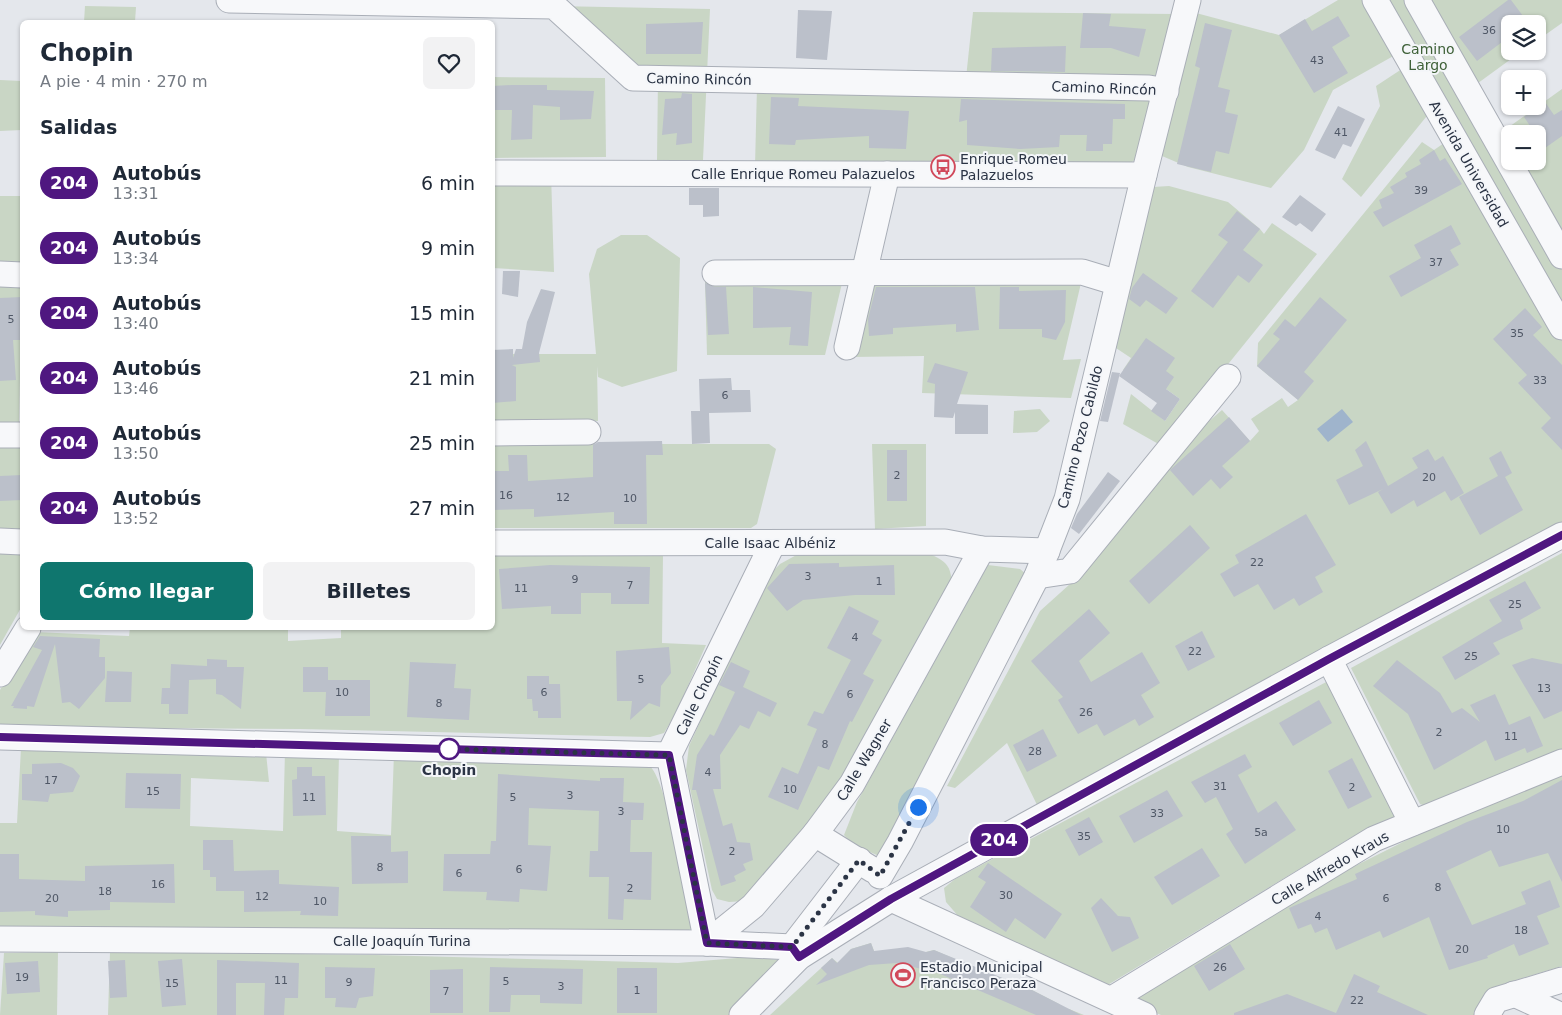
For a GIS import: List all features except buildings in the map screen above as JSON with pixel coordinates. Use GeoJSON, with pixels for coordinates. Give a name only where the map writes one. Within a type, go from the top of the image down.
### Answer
{"type":"FeatureCollection","features":[{"type":"Feature","properties":{"kind":"street","name":"Camino Rincón"},"geometry":{"type":"LineString","coordinates":[[229,0],[554,6],[633,78],[1139,88],[1166,91]]}},
{"type":"Feature","properties":{"kind":"street","name":"Camino Pozo Cabildo"},"geometry":{"type":"LineString","coordinates":[[880,876],[900,842],[1037,576],[1067,499],[1144,175],[1188,0]]}},
{"type":"Feature","properties":{"kind":"street","name":"Avenida Universidad"},"geometry":{"type":"LineString","coordinates":[[1375,0],[1562,327]]}},
{"type":"Feature","properties":{"kind":"street"},"geometry":{"type":"LineString","coordinates":[[1417,0],[1562,256]]}},
{"type":"Feature","properties":{"kind":"street","name":"Calle Enrique Romeu Palazuelos"},"geometry":{"type":"LineString","coordinates":[[495,173],[1144,175]]}},
{"type":"Feature","properties":{"kind":"street"},"geometry":{"type":"LineString","coordinates":[[847,347],[887,174]]}},
{"type":"Feature","properties":{"kind":"street"},"geometry":{"type":"LineString","coordinates":[[714,273],[864,271],[1082,272],[1118,283]]}},
{"type":"Feature","properties":{"kind":"street"},"geometry":{"type":"LineString","coordinates":[[0,274],[20,275]]}},
{"type":"Feature","properties":{"kind":"street"},"geometry":{"type":"LineString","coordinates":[[1037,576],[1070,571],[1228,377]]}},
{"type":"Feature","properties":{"kind":"street"},"geometry":{"type":"LineString","coordinates":[[495,433],[588,432]]}},
{"type":"Feature","properties":{"kind":"street"},"geometry":{"type":"LineString","coordinates":[[0,435],[20,435]]}},
{"type":"Feature","properties":{"kind":"street"},"geometry":{"type":"LineString","coordinates":[[795,952],[1329,659],[1562,535]]}},
{"type":"Feature","properties":{"kind":"street"},"geometry":{"type":"LineString","coordinates":[[0,541],[20,542]]}},
{"type":"Feature","properties":{"kind":"street","name":"Calle Isaac Albéniz"},"geometry":{"type":"LineString","coordinates":[[495,543],[946,542],[982,549],[1047,551]]}},
{"type":"Feature","properties":{"kind":"street","name":"Calle Chopín"},"geometry":{"type":"LineString","coordinates":[[669,755],[773,543]]}},
{"type":"Feature","properties":{"kind":"street","name":"Calle Wagner"},"geometry":{"type":"LineString","coordinates":[[707,943],[753,906],[816,834],[852,784],[982,549]]}},
{"type":"Feature","properties":{"kind":"street"},"geometry":{"type":"LineString","coordinates":[[0,674],[27,630]]}},
{"type":"Feature","properties":{"kind":"street"},"geometry":{"type":"LineString","coordinates":[[1329,659],[1412,823]]}},
{"type":"Feature","properties":{"kind":"street"},"geometry":{"type":"LineString","coordinates":[[0,737],[669,755],[707,943]]}},
{"type":"Feature","properties":{"kind":"street","name":"Calle Alfredo Kraus"},"geometry":{"type":"LineString","coordinates":[[1112,999],[1374,839],[1562,762]]}},
{"type":"Feature","properties":{"kind":"street"},"geometry":{"type":"LineString","coordinates":[[816,834],[859,860],[880,876],[891,899],[1144,1015]]}},
{"type":"Feature","properties":{"kind":"street"},"geometry":{"type":"LineString","coordinates":[[742,1015],[795,952],[859,860]]}},
{"type":"Feature","properties":{"kind":"street","name":"Calle Joaquín Turina"},"geometry":{"type":"LineString","coordinates":[[0,939],[707,943],[795,952]]}},
{"type":"Feature","properties":{"kind":"street"},"geometry":{"type":"LineString","coordinates":[[1487,1015],[1496,1000],[1562,980]]}},
{"type":"Feature","properties":{"kind":"street"},"geometry":{"type":"LineString","coordinates":[[1514,994],[1560,1015]]}},
{"type":"Feature","properties":{"kind":"green space","name":"Camino Largo"},"geometry":{"type":"Polygon","coordinates":[[[1338,0],[1417,0],[1501,148],[1501,170],[1513,170],[1562,256],[1562,327],[1435,106],[1361,197],[1342,179],[1380,106],[1376,86],[1411,63],[1404,50],[1333,90],[1304,150],[1271,188],[1188,167],[1162,156],[1196,13],[1279,35],[1338,0]]]}},
{"type":"Feature","properties":{"kind":"green space"},"geometry":{"type":"Polygon","coordinates":[[[1424,0],[1562,0],[1562,23],[1546,34],[1546,15],[1501,15],[1501,60],[1510,60],[1474,86],[1424,0]]]}},
{"type":"Feature","properties":{"kind":"green space"},"geometry":{"type":"Polygon","coordinates":[[[85,6],[136,7],[135,20],[84,20],[85,6]]]}},
{"type":"Feature","properties":{"kind":"green space"},"geometry":{"type":"Polygon","coordinates":[[[554,6],[710,9],[703,160],[657,160],[658,78],[633,78],[554,6]]]}},
{"type":"Feature","properties":{"kind":"green space"},"geometry":{"type":"Polygon","coordinates":[[[973,12],[1175,14],[1157,82],[966,78],[973,12]]]}},
{"type":"Feature","properties":{"kind":"green space"},"geometry":{"type":"Polygon","coordinates":[[[495,77],[605,78],[606,157],[495,158],[495,77]]]}},
{"type":"Feature","properties":{"kind":"green space"},"geometry":{"type":"Polygon","coordinates":[[[0,80],[20,81],[20,130],[0,131],[0,80]]]}},
{"type":"Feature","properties":{"kind":"green space"},"geometry":{"type":"Polygon","coordinates":[[[757,86],[1153,97],[1136,159],[1125,167],[755,166],[757,86]]]}},
{"type":"Feature","properties":{"kind":"green space"},"geometry":{"type":"Polygon","coordinates":[[[1562,89],[1562,244],[1520,170],[1546,170],[1546,125],[1512,125],[1526,115],[1546,115],[1546,100],[1562,89]]]}},
{"type":"Feature","properties":{"kind":"green space"},"geometry":{"type":"Polygon","coordinates":[[[1447,141],[1562,339],[1562,527],[1039,809],[1007,743],[955,788],[947,786],[1040,611],[1070,584],[1177,449],[1222,410],[1250,441],[1259,431],[1251,419],[1282,398],[1288,407],[1298,400],[1257,366],[1258,343],[1422,142],[1434,150],[1447,141]]]}},
{"type":"Feature","properties":{"kind":"green space"},"geometry":{"type":"Polygon","coordinates":[[[495,173],[551,173],[554,272],[495,268],[495,173]]]}},
{"type":"Feature","properties":{"kind":"green space"},"geometry":{"type":"Polygon","coordinates":[[[1169,186],[1228,202],[1264,234],[1272,223],[1317,254],[1162,446],[1123,424],[1131,394],[1165,421],[1180,399],[1148,376],[1131,376],[1123,370],[1131,358],[1116,348],[1153,187],[1169,186]]]}},
{"type":"Feature","properties":{"kind":"green space"},"geometry":{"type":"Polygon","coordinates":[[[0,196],[20,196],[20,262],[0,262],[0,196]]]}},
{"type":"Feature","properties":{"kind":"green space"},"geometry":{"type":"Polygon","coordinates":[[[621,235],[647,235],[680,258],[677,371],[622,387],[598,377],[597,366],[598,421],[495,421],[495,354],[596,354],[589,274],[597,249],[621,235]]]}},
{"type":"Feature","properties":{"kind":"green space"},"geometry":{"type":"Polygon","coordinates":[[[843,279],[825,355],[707,355],[705,282],[843,279]]]}},
{"type":"Feature","properties":{"kind":"green space"},"geometry":{"type":"Polygon","coordinates":[[[871,280],[1081,283],[1063,360],[1081,359],[1071,398],[922,393],[924,356],[851,357],[871,280]]]}},
{"type":"Feature","properties":{"kind":"green space"},"geometry":{"type":"Polygon","coordinates":[[[0,286],[20,286],[19,422],[0,422],[0,286]]]}},
{"type":"Feature","properties":{"kind":"green space"},"geometry":{"type":"Polygon","coordinates":[[[1040,409],[1050,421],[1037,432],[1013,433],[1014,411],[1040,409]]]}},
{"type":"Feature","properties":{"kind":"green space"},"geometry":{"type":"Polygon","coordinates":[[[495,444],[769,444],[776,449],[757,524],[751,528],[495,528],[495,444]]]}},
{"type":"Feature","properties":{"kind":"green space"},"geometry":{"type":"Polygon","coordinates":[[[872,444],[926,444],[926,526],[875,529],[872,444]]]}},
{"type":"Feature","properties":{"kind":"green space"},"geometry":{"type":"Polygon","coordinates":[[[0,445],[20,446],[20,531],[0,531],[0,445]]]}},
{"type":"Feature","properties":{"kind":"green space"},"geometry":{"type":"Polygon","coordinates":[[[0,551],[20,552],[20,610],[0,645],[0,551]]]}},
{"type":"Feature","properties":{"kind":"green space"},"geometry":{"type":"Polygon","coordinates":[[[495,552],[663,554],[662,643],[706,645],[676,713],[664,733],[650,737],[300,729],[22,727],[0,724],[0,690],[33,632],[129,636],[130,630],[288,630],[288,641],[341,638],[341,630],[495,630],[495,552]]]}},
{"type":"Feature","properties":{"kind":"green space"},"geometry":{"type":"Polygon","coordinates":[[[802,552],[932,555],[947,565],[952,582],[842,786],[744,901],[729,902],[717,899],[712,890],[686,770],[689,746],[766,578],[780,564],[802,552]]]}},
{"type":"Feature","properties":{"kind":"green space"},"geometry":{"type":"Polygon","coordinates":[[[1562,553],[1562,749],[1428,807],[1420,804],[1351,668],[1562,553]]]}},
{"type":"Feature","properties":{"kind":"green space"},"geometry":{"type":"Polygon","coordinates":[[[988,565],[1020,569],[1026,574],[879,856],[852,844],[844,835],[857,802],[988,565]]]}},
{"type":"Feature","properties":{"kind":"green space"},"geometry":{"type":"Polygon","coordinates":[[[1330,680],[1396,811],[1394,820],[1352,837],[1106,986],[959,917],[946,902],[944,888],[955,879],[1330,680]]]}},
{"type":"Feature","properties":{"kind":"green space"},"geometry":{"type":"Polygon","coordinates":[[[21,748],[266,753],[269,782],[191,778],[190,826],[283,831],[285,751],[339,755],[337,831],[391,835],[394,753],[650,766],[657,777],[664,795],[670,818],[691,928],[684,936],[0,927],[0,823],[17,823],[21,748]]]}},
{"type":"Feature","properties":{"kind":"green space"},"geometry":{"type":"Polygon","coordinates":[[[1562,774],[1562,966],[1494,987],[1485,1000],[1479,1015],[1161,1015],[1137,1005],[1136,994],[1351,868],[1417,835],[1562,774]]]}},
{"type":"Feature","properties":{"kind":"green space","name":"Estadio Municipal Francisco Peraza"},"geometry":{"type":"Polygon","coordinates":[[[871,943],[874,951],[926,952],[934,950],[1029,991],[1032,990],[1059,1004],[1068,1012],[1069,1009],[1084,1015],[770,1015],[832,958],[838,963],[851,949],[871,943]]]}},
{"type":"Feature","properties":{"kind":"green space"},"geometry":{"type":"Polygon","coordinates":[[[58,952],[57,1015],[0,1015],[4,953],[58,952]]]}},
{"type":"Feature","properties":{"kind":"green space"},"geometry":{"type":"Polygon","coordinates":[[[110,952],[376,955],[678,963],[749,957],[779,960],[733,1015],[108,1015],[110,952]]]}},
{"type":"Feature","properties":{"kind":"water"},"geometry":{"type":"Polygon","coordinates":[[[1342,409],[1353,422],[1328,442],[1317,429],[1342,409]]]}},
{"type":"Feature","properties":{"kind":"bus line","name":"204"},"geometry":{"type":"LineString","coordinates":[[0,737],[669,755],[707,943],[792,947],[799,957],[891,899],[1329,659],[1562,535]]}},
{"type":"Feature","properties":{"kind":"place","name":"Enrique Romeu Palazuelos"},"geometry":{"type":"Point","coordinates":[943,167]}},
{"type":"Feature","properties":{"kind":"place","name":"Chopin"},"geometry":{"type":"Point","coordinates":[449,749]}},
{"type":"Feature","properties":{"kind":"place","name":"Estadio Municipal Francisco Peraza"},"geometry":{"type":"Point","coordinates":[903,975]}},
{"type":"Feature","properties":{"kind":"route"},"geometry":{"type":"LineString","coordinates":[[449,749],[669,755],[707,943],[792,947],[859,860],[880,876],[918,807]]}}]}
